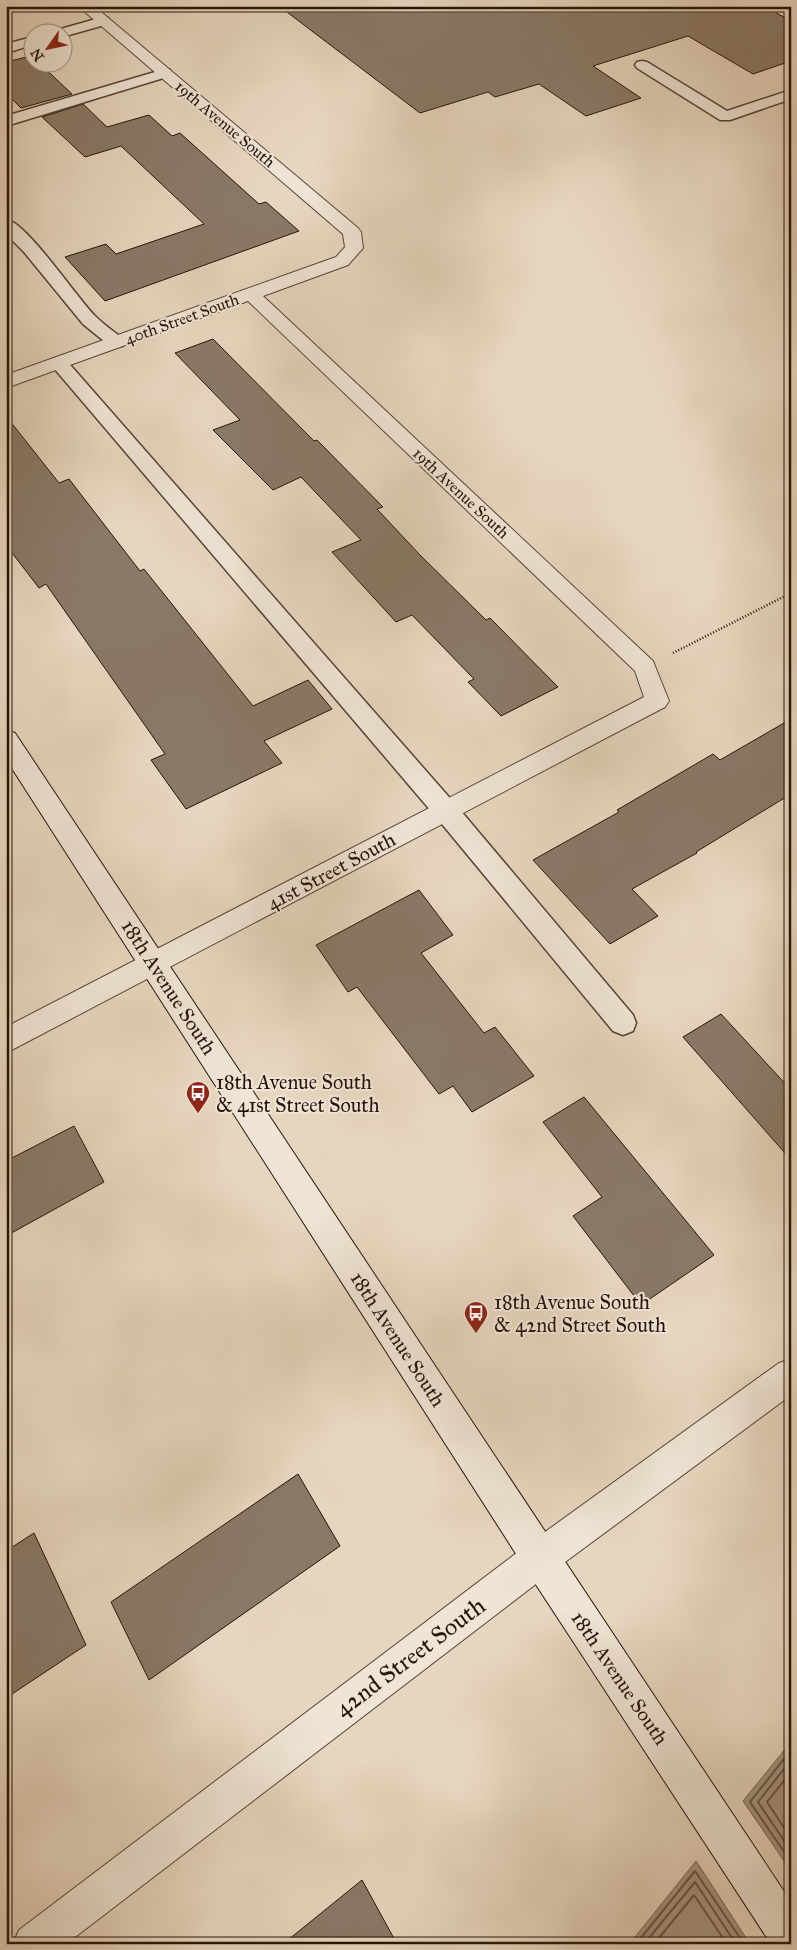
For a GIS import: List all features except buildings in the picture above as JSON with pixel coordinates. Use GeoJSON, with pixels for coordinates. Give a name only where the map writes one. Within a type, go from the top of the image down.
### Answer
{"type":"FeatureCollection","features":[{"type":"Feature","properties":{"kind":"street","name":"19th Avenue South"},"geometry":{"type":"LineString","coordinates":[[85,6],[352,232],[354,248]]}},
{"type":"Feature","properties":{"kind":"street","name":"40th Street South"},"geometry":{"type":"LineString","coordinates":[[6,382],[342,261],[354,248]]}},
{"type":"Feature","properties":{"kind":"street","name":"19th Avenue South"},"geometry":{"type":"LineString","coordinates":[[251,294],[645,667],[657,700]]}},
{"type":"Feature","properties":{"kind":"street","name":"41st Street South"},"geometry":{"type":"LineString","coordinates":[[6,1041],[657,700]]}},
{"type":"Feature","properties":{"kind":"street","name":"18th Avenue South"},"geometry":{"type":"LineString","coordinates":[[6,739],[154,963],[540,1558],[791,1938]]}},
{"type":"Feature","properties":{"kind":"street","name":"42nd Street South"},"geometry":{"type":"LineString","coordinates":[[33,1944],[540,1558],[791,1375]]}},
{"type":"Feature","properties":{"kind":"lane"},"geometry":{"type":"LineString","coordinates":[[72,30],[103,21]]}},
{"type":"Feature","properties":{"kind":"lane"},"geometry":{"type":"LineString","coordinates":[[6,49],[22,44]]}},
{"type":"Feature","properties":{"kind":"lane"},"geometry":{"type":"LineString","coordinates":[[642,65],[725,117],[791,94]]}},
{"type":"Feature","properties":{"kind":"lane"},"geometry":{"type":"LineString","coordinates":[[6,121],[165,74]]}},
{"type":"Feature","properties":{"kind":"lane"},"geometry":{"type":"LineString","coordinates":[[6,224],[30,248],[89,320],[116,342]]}},
{"type":"Feature","properties":{"kind":"lane"},"geometry":{"type":"LineString","coordinates":[[59,363],[446,811],[623,1023]]}},
{"type":"Feature","properties":{"kind":"path"},"geometry":{"type":"LineString","coordinates":[[645,667],[791,593]]}},
{"type":"Feature","properties":{"kind":"water"},"geometry":{"type":"Polygon","coordinates":[[[791,1742],[791,1871],[743,1801],[791,1742]]]}},
{"type":"Feature","properties":{"kind":"water"},"geometry":{"type":"Polygon","coordinates":[[[696,1861],[750,1944],[631,1944],[631,1942],[696,1861]]]}},
{"type":"Feature","properties":{"kind":"place","name":"18th Avenue South & 41st Street South"},"geometry":{"type":"Point","coordinates":[198,1114]}},
{"type":"Feature","properties":{"kind":"place","name":"18th Avenue South & 42nd Street South"},"geometry":{"type":"Point","coordinates":[476,1334]}}]}
